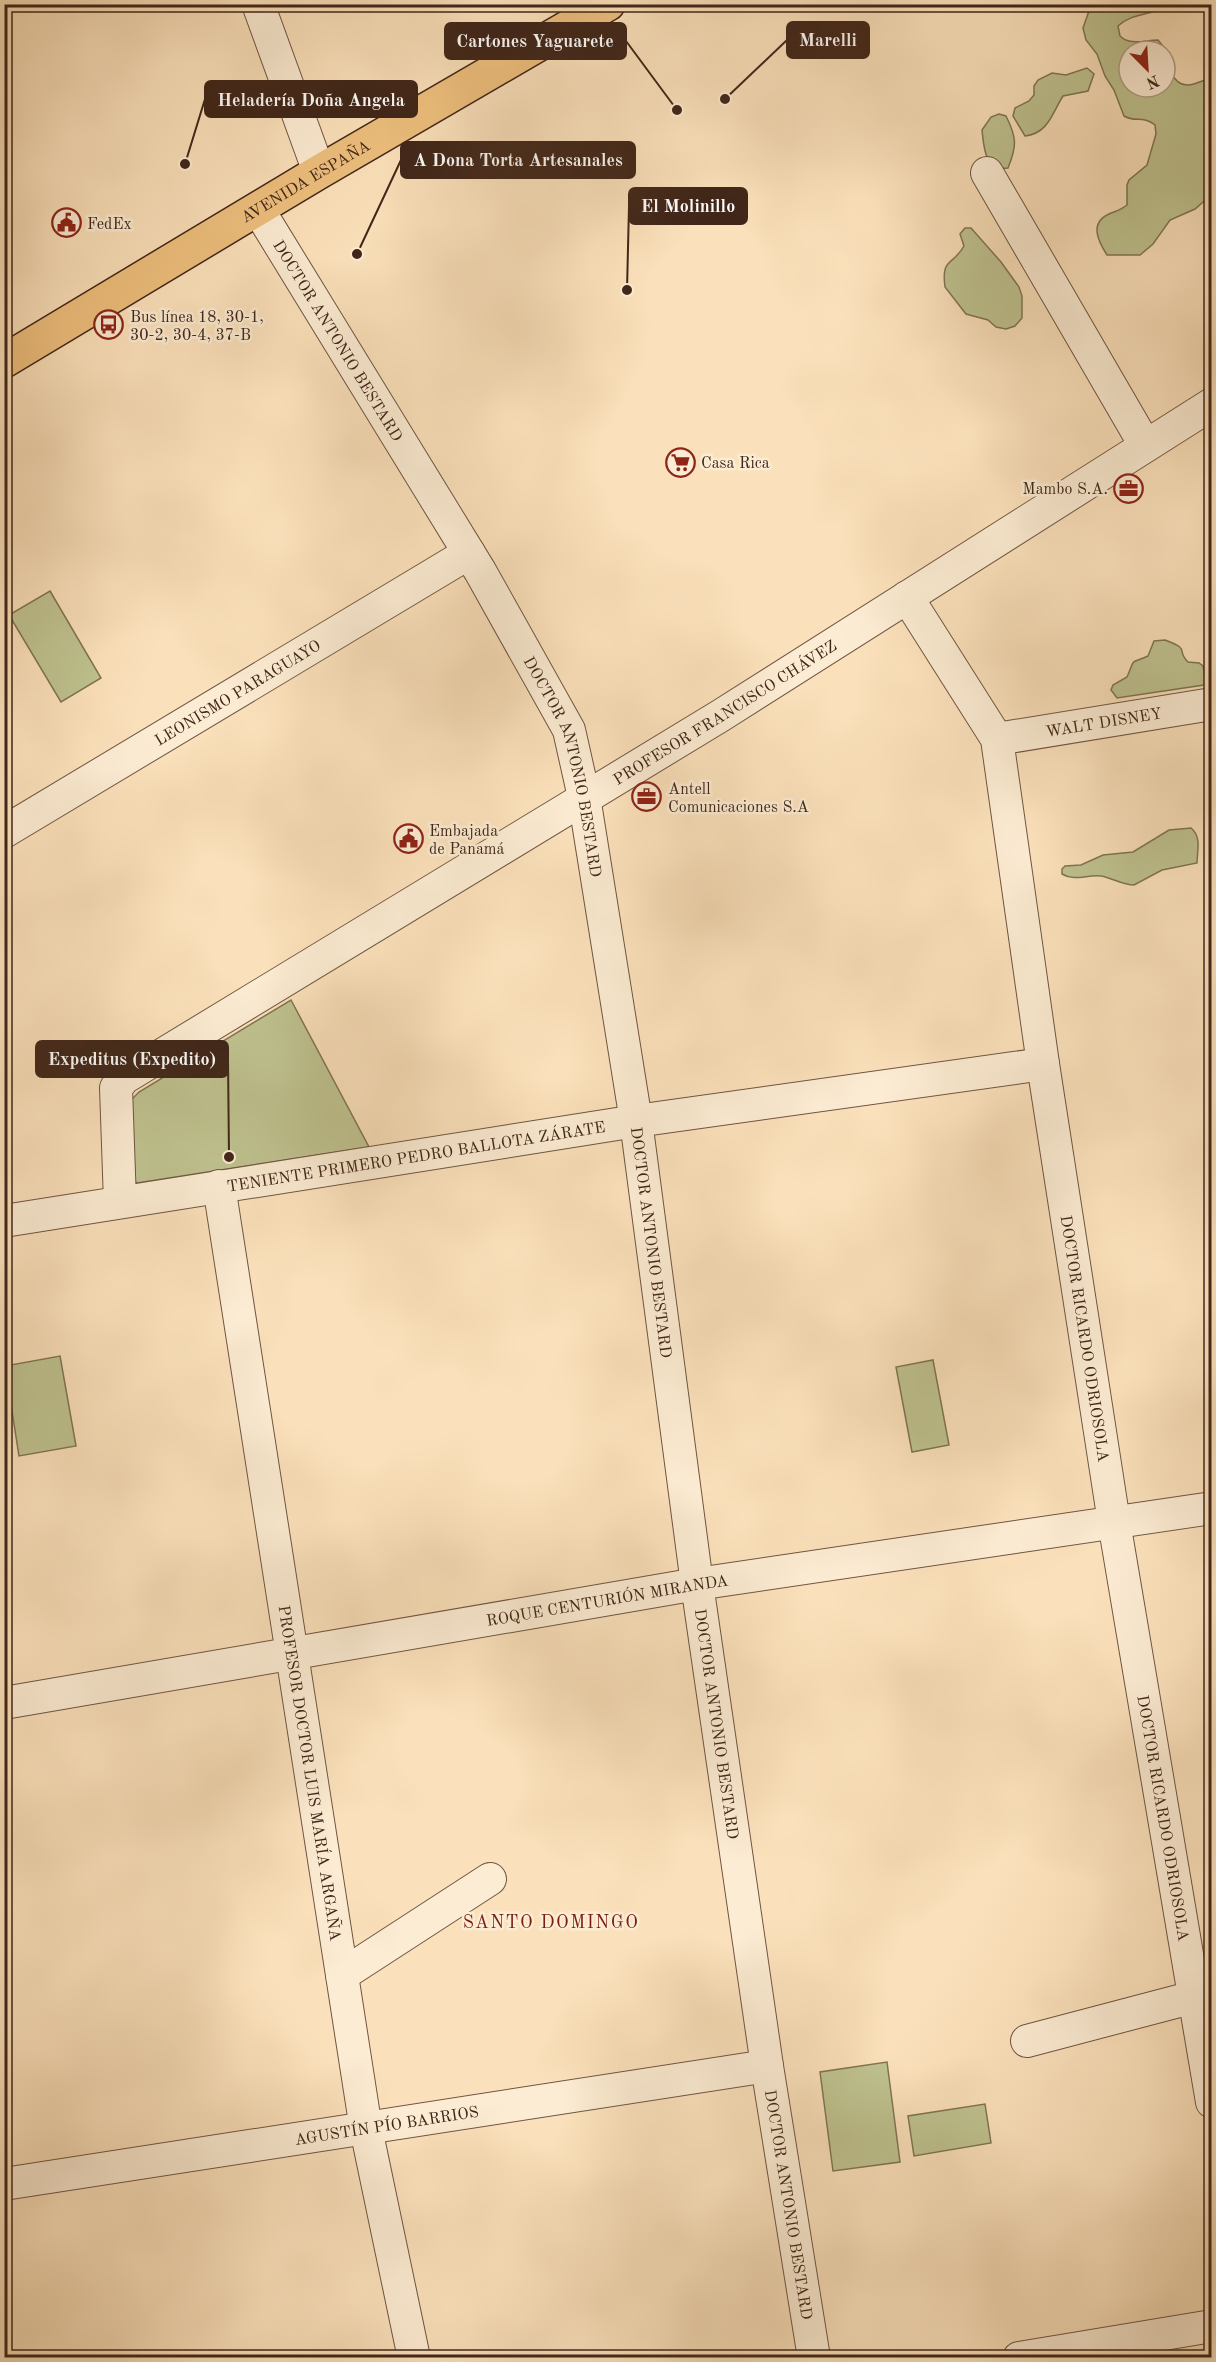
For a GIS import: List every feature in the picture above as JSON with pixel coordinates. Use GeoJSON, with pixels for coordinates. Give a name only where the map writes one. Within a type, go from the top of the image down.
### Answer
{"type":"FeatureCollection","features":[{"type":"Feature","properties":{"kind":"main road","name":"AVENIDA ESPAÑA"},"geometry":{"type":"LineString","coordinates":[[4,360],[319,172],[609,4]]}},
{"type":"Feature","properties":{"kind":"street"},"geometry":{"type":"LineString","coordinates":[[258,4],[319,172]]}},
{"type":"Feature","properties":{"kind":"street"},"geometry":{"type":"LineString","coordinates":[[987,173],[1145,445]]}},
{"type":"Feature","properties":{"kind":"street","name":"DOCTOR ANTONIO BESTARD"},"geometry":{"type":"LineString","coordinates":[[258,209],[469,553],[569,730],[584,796],[636,1121],[698,1584],[768,2066],[814,2358]]}},
{"type":"Feature","properties":{"kind":"street","name":"PROFESOR FRANCISCO CHÁVEZ"},"geometry":{"type":"LineString","coordinates":[[120,1203],[116,1088],[124,1078],[584,796],[720,716],[1212,404]]}},
{"type":"Feature","properties":{"kind":"street","name":"LEONISMO PARAGUAYO"},"geometry":{"type":"LineString","coordinates":[[4,832],[469,553]]}},
{"type":"Feature","properties":{"kind":"street","name":"DOCTOR RICARDO ODRIOSOLA"},"geometry":{"type":"LineString","coordinates":[[907,597],[997,739],[1043,1064],[1114,1522],[1212,2102]]}},
{"type":"Feature","properties":{"kind":"street","name":"WALT DISNEY"},"geometry":{"type":"LineString","coordinates":[[997,739],[1212,704]]}},
{"type":"Feature","properties":{"kind":"street","name":"TENIENTE PRIMERO PEDRO BALLOTA ZÁRATE"},"geometry":{"type":"LineString","coordinates":[[4,1221],[636,1121],[1043,1064]]}},
{"type":"Feature","properties":{"kind":"street","name":"PROFESOR DOCTOR LUIS MARÍA ARGAÑA"},"geometry":{"type":"LineString","coordinates":[[219,1186],[366,2129],[414,2358]]}},
{"type":"Feature","properties":{"kind":"street","name":"ROQUE CENTURIÓN MIRANDA"},"geometry":{"type":"LineString","coordinates":[[4,1703],[698,1584],[1212,1508]]}},
{"type":"Feature","properties":{"kind":"street"},"geometry":{"type":"LineString","coordinates":[[342,1975],[489,1880]]}},
{"type":"Feature","properties":{"kind":"street"},"geometry":{"type":"LineString","coordinates":[[1027,2041],[1194,1997]]}},
{"type":"Feature","properties":{"kind":"street","name":"AGUSTÍN PÍO BARRIOS"},"geometry":{"type":"LineString","coordinates":[[4,2184],[768,2066]]}},
{"type":"Feature","properties":{"kind":"street"},"geometry":{"type":"LineString","coordinates":[[1018,2358],[1212,2326]]}},
{"type":"Feature","properties":{"kind":"green space"},"geometry":{"type":"Polygon","coordinates":[[[1095,5],[1163,5],[1162,9],[1133,17],[1118,26],[1120,36],[1124,39],[1117,39],[1117,98],[1105,76],[1097,54],[1086,40],[1083,28],[1089,11],[1095,5]]]}},
{"type":"Feature","properties":{"kind":"green space"},"geometry":{"type":"Polygon","coordinates":[[[1087,68],[1094,74],[1088,91],[1063,96],[1045,127],[1025,136],[1013,116],[1015,108],[1029,101],[1034,95],[1034,86],[1038,80],[1052,73],[1066,75],[1087,68]]]}},
{"type":"Feature","properties":{"kind":"green space"},"geometry":{"type":"Polygon","coordinates":[[[1211,79],[1211,123],[1205,144],[1206,153],[1211,155],[1209,183],[1211,195],[1195,209],[1170,220],[1153,244],[1140,255],[1107,255],[1098,238],[1099,222],[1127,205],[1129,180],[1147,165],[1156,134],[1155,125],[1151,122],[1124,116],[1117,99],[1177,99],[1177,81],[1191,85],[1211,79]]]}},
{"type":"Feature","properties":{"kind":"green space"},"geometry":{"type":"Polygon","coordinates":[[[999,114],[1006,116],[1014,136],[1013,154],[1008,168],[994,166],[990,162],[984,144],[982,130],[991,117],[999,114]]]}},
{"type":"Feature","properties":{"kind":"green space"},"geometry":{"type":"Polygon","coordinates":[[[965,228],[971,228],[1001,262],[1019,287],[1022,296],[1022,318],[1015,326],[1006,329],[996,327],[988,320],[966,314],[945,287],[946,266],[964,246],[960,234],[965,228]]]}},
{"type":"Feature","properties":{"kind":"green space"},"geometry":{"type":"Polygon","coordinates":[[[50,591],[101,678],[61,702],[9,615],[50,591]]]}},
{"type":"Feature","properties":{"kind":"green space"},"geometry":{"type":"Polygon","coordinates":[[[1165,640],[1181,648],[1188,662],[1199,663],[1203,666],[1206,681],[1204,685],[1117,698],[1111,690],[1113,685],[1127,677],[1133,662],[1148,656],[1154,641],[1165,640]]]}},
{"type":"Feature","properties":{"kind":"green space"},"geometry":{"type":"Polygon","coordinates":[[[1191,828],[1198,840],[1197,863],[1162,870],[1134,885],[1101,876],[1077,878],[1062,874],[1065,866],[1081,865],[1103,855],[1133,852],[1169,830],[1191,828]]]}},
{"type":"Feature","properties":{"kind":"green space"},"geometry":{"type":"Polygon","coordinates":[[[291,1000],[369,1147],[137,1183],[123,1170],[128,1103],[139,1092],[291,1000]]]}},
{"type":"Feature","properties":{"kind":"green space"},"geometry":{"type":"Polygon","coordinates":[[[60,1356],[76,1446],[19,1456],[5,1366],[60,1356]]]}},
{"type":"Feature","properties":{"kind":"green space"},"geometry":{"type":"Polygon","coordinates":[[[933,1360],[949,1445],[912,1452],[896,1367],[933,1360]]]}},
{"type":"Feature","properties":{"kind":"green space"},"geometry":{"type":"Polygon","coordinates":[[[887,2062],[900,2162],[833,2171],[820,2072],[887,2062]]]}},
{"type":"Feature","properties":{"kind":"green space"},"geometry":{"type":"Polygon","coordinates":[[[985,2104],[991,2143],[914,2156],[908,2116],[985,2104]]]}},
{"type":"Feature","properties":{"kind":"place","name":"Marelli"},"geometry":{"type":"Point","coordinates":[725,99]}},
{"type":"Feature","properties":{"kind":"place","name":"Cartones Yaguarete"},"geometry":{"type":"Point","coordinates":[677,110]}},
{"type":"Feature","properties":{"kind":"place","name":"Heladería Doña Angela"},"geometry":{"type":"Point","coordinates":[185,164]}},
{"type":"Feature","properties":{"kind":"place","name":"FedEx"},"geometry":{"type":"Point","coordinates":[66,223]}},
{"type":"Feature","properties":{"kind":"place","name":"A Dona Torta Artesanales"},"geometry":{"type":"Point","coordinates":[357,254]}},
{"type":"Feature","properties":{"kind":"place","name":"El Molinillo"},"geometry":{"type":"Point","coordinates":[627,290]}},
{"type":"Feature","properties":{"kind":"place","name":"Bus línea 18, 30-1, 30-2, 30-4, 37-B"},"geometry":{"type":"Point","coordinates":[109,325]}},
{"type":"Feature","properties":{"kind":"place","name":"Casa Rica"},"geometry":{"type":"Point","coordinates":[680,462]}},
{"type":"Feature","properties":{"kind":"place","name":"Mambo S.A."},"geometry":{"type":"Point","coordinates":[1129,488]}},
{"type":"Feature","properties":{"kind":"place","name":"Antell Comunicaciones S.A"},"geometry":{"type":"Point","coordinates":[647,797]}},
{"type":"Feature","properties":{"kind":"place","name":"Embajada de Panamá"},"geometry":{"type":"Point","coordinates":[408,839]}},
{"type":"Feature","properties":{"kind":"place","name":"Expeditus (Expedito)"},"geometry":{"type":"Point","coordinates":[229,1157]}},
{"type":"Feature","properties":{"kind":"district","name":"SANTO DOMINGO"},"geometry":{"type":"Point","coordinates":[551,1922]}}]}
